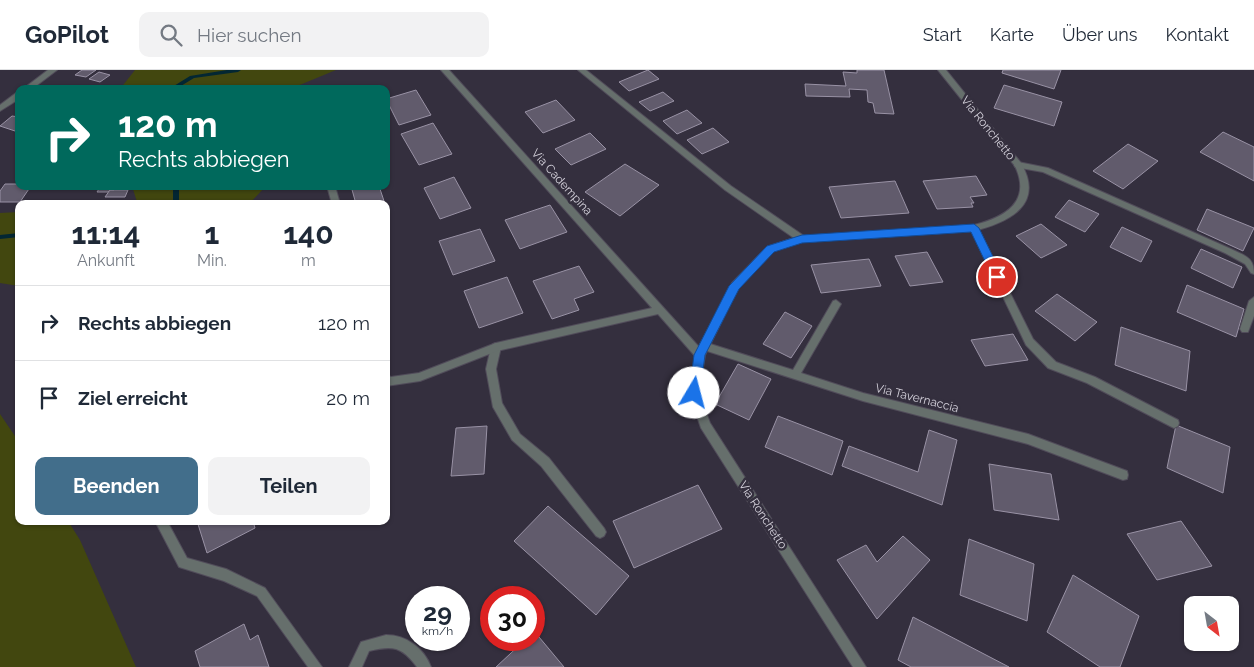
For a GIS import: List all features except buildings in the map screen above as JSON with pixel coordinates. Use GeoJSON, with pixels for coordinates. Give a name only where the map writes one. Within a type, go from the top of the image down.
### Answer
{"type":"FeatureCollection","features":[{"type":"Feature","properties":{"kind":"street"},"geometry":{"type":"LineString","coordinates":[[33,85],[53,70]]}},
{"type":"Feature","properties":{"kind":"street","name":"Via Cadempina"},"geometry":{"type":"LineString","coordinates":[[445,70],[660,310]]}},
{"type":"Feature","properties":{"kind":"street"},"geometry":{"type":"LineString","coordinates":[[582,70],[728,188],[802,239]]}},
{"type":"Feature","properties":{"kind":"street","name":"Via Ronchetto"},"geometry":{"type":"LineString","coordinates":[[860,667],[705,425],[694,393],[702,350],[735,286],[770,249],[802,239],[974,228],[1002,219],[1012,212],[1021,200],[1025,189],[1023,175],[1018,165],[942,70]]}},
{"type":"Feature","properties":{"kind":"street"},"geometry":{"type":"LineString","coordinates":[[0,109],[15,98]]}},
{"type":"Feature","properties":{"kind":"street"},"geometry":{"type":"LineString","coordinates":[[1018,165],[1045,170],[1228,251],[1248,262],[1254,271]]}},
{"type":"Feature","properties":{"kind":"street"},"geometry":{"type":"LineString","coordinates":[[974,228],[1029,342],[1052,365],[1091,380],[1174,423]]}},
{"type":"Feature","properties":{"kind":"street"},"geometry":{"type":"LineString","coordinates":[[1245,329],[1254,301]]}},
{"type":"Feature","properties":{"kind":"street"},"geometry":{"type":"LineString","coordinates":[[795,375],[836,304]]}},
{"type":"Feature","properties":{"kind":"street"},"geometry":{"type":"LineString","coordinates":[[390,382],[420,377],[496,347],[660,310],[702,350]]}},
{"type":"Feature","properties":{"kind":"street"},"geometry":{"type":"LineString","coordinates":[[496,347],[491,369],[497,404],[516,437],[545,462],[600,532]]}},
{"type":"Feature","properties":{"kind":"street","name":"Via Tavernaccia"},"geometry":{"type":"LineString","coordinates":[[702,350],[795,375],[863,397],[1028,439],[1123,475]]}},
{"type":"Feature","properties":{"kind":"street"},"geometry":{"type":"LineString","coordinates":[[163,525],[183,563],[226,575],[261,592],[316,667]]}},
{"type":"Feature","properties":{"kind":"street"},"geometry":{"type":"LineString","coordinates":[[355,667],[365,646],[385,640],[409,646],[425,667]]}},
{"type":"Feature","properties":{"kind":"green space"},"geometry":{"type":"Polygon","coordinates":[[[135,70],[336,70],[300,85],[123,85],[135,70]]]}},
{"type":"Feature","properties":{"kind":"green space"},"geometry":{"type":"Polygon","coordinates":[[[133,190],[262,190],[253,200],[136,200],[133,190]]]}},
{"type":"Feature","properties":{"kind":"green space"},"geometry":{"type":"Polygon","coordinates":[[[15,212],[15,285],[0,283],[0,213],[15,212]]]}},
{"type":"Feature","properties":{"kind":"green space"},"geometry":{"type":"Polygon","coordinates":[[[0,414],[15,436],[15,525],[71,525],[80,540],[136,667],[0,667],[0,414]]]}},
{"type":"Feature","properties":{"kind":"waterway"},"geometry":{"type":"LineString","coordinates":[[179,85],[192,77],[238,70]]}},
{"type":"Feature","properties":{"kind":"waterway"},"geometry":{"type":"LineString","coordinates":[[176,190],[176,200]]}},
{"type":"Feature","properties":{"kind":"waterway"},"geometry":{"type":"LineString","coordinates":[[0,237],[15,235]]}},
{"type":"Feature","properties":{"kind":"route"},"geometry":{"type":"LineString","coordinates":[[694,393],[700,355],[735,286],[770,249],[802,239],[974,228],[997,277]]}}]}
